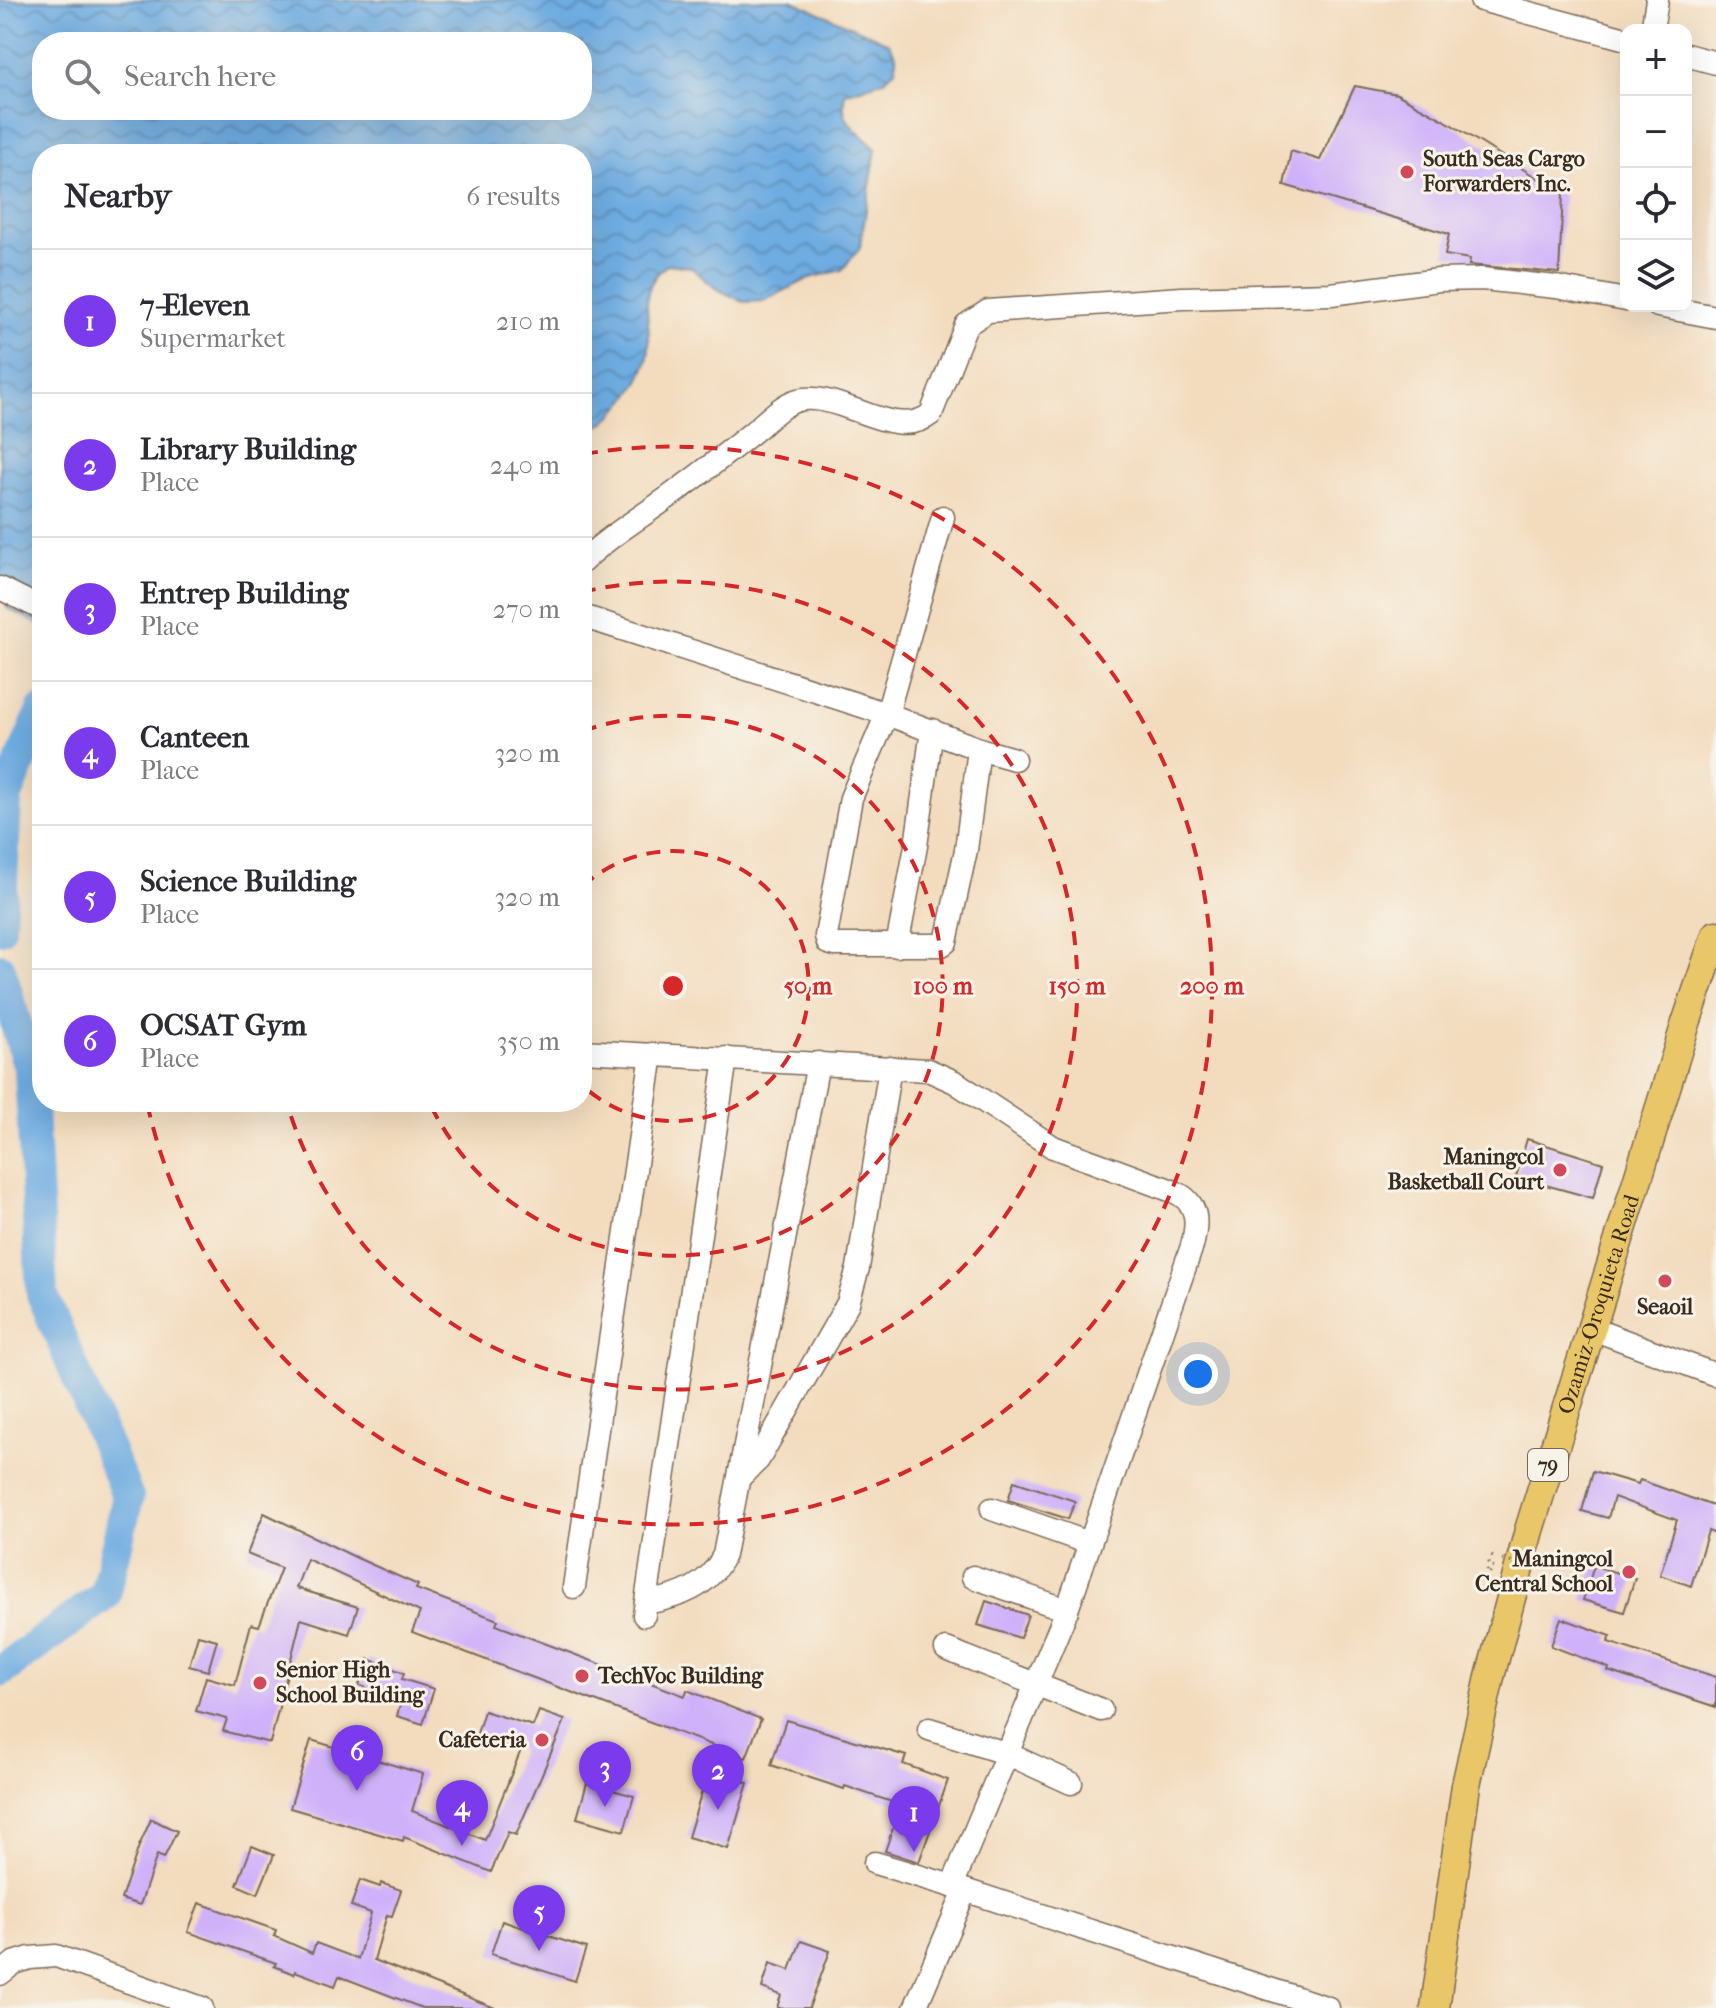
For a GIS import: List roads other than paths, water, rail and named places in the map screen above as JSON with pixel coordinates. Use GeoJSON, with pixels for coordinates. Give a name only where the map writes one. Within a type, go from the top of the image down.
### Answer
{"type":"FeatureCollection","features":[{"type":"Feature","properties":{"kind":"main road","name":"Ozamiz-Oroquieta Road"},"geometry":{"type":"LineString","coordinates":[[1435,2008],[1466,1785],[1490,1677],[1529,1530],[1590,1328],[1716,935]]}},
{"type":"Feature","properties":{"kind":"street"},"geometry":{"type":"LineString","coordinates":[[1481,0],[1620,37]]}},
{"type":"Feature","properties":{"kind":"street"},"geometry":{"type":"LineString","coordinates":[[1653,24],[1657,0]]}},
{"type":"Feature","properties":{"kind":"street"},"geometry":{"type":"LineString","coordinates":[[1692,57],[1716,63]]}},
{"type":"Feature","properties":{"kind":"street"},"geometry":{"type":"LineString","coordinates":[[592,552],[670,496],[791,401],[825,399],[894,422],[909,424],[923,420],[931,414],[966,325],[988,311],[1182,298],[1331,294],[1439,280],[1556,287],[1620,299]]}},
{"type":"Feature","properties":{"kind":"street"},"geometry":{"type":"LineString","coordinates":[[1690,312],[1716,317]]}},
{"type":"Feature","properties":{"kind":"street"},"geometry":{"type":"LineString","coordinates":[[943,517],[887,714],[851,798],[826,936],[828,943],[942,945],[949,938],[966,850],[979,749]]}},
{"type":"Feature","properties":{"kind":"street"},"geometry":{"type":"LineString","coordinates":[[0,588],[32,604]]}},
{"type":"Feature","properties":{"kind":"street"},"geometry":{"type":"LineString","coordinates":[[592,619],[887,714],[1014,759]]}},
{"type":"Feature","properties":{"kind":"street"},"geometry":{"type":"LineString","coordinates":[[897,946],[916,846],[932,730]]}},
{"type":"Feature","properties":{"kind":"street"},"geometry":{"type":"LineString","coordinates":[[592,1051],[928,1070],[946,1077],[1053,1147],[1175,1192],[1192,1205],[1196,1226],[1192,1246],[1067,1610],[1008,1754],[915,2008]]}},
{"type":"Feature","properties":{"kind":"street"},"geometry":{"type":"LineString","coordinates":[[574,1587],[652,1054]]}},
{"type":"Feature","properties":{"kind":"street"},"geometry":{"type":"LineString","coordinates":[[726,1058],[645,1610],[702,1584],[719,1566],[728,1543],[818,1063]]}},
{"type":"Feature","properties":{"kind":"street"},"geometry":{"type":"LineString","coordinates":[[741,1476],[758,1460],[848,1303],[858,1268],[890,1067]]}},
{"type":"Feature","properties":{"kind":"street"},"geometry":{"type":"LineString","coordinates":[[1590,1328],[1716,1375]]}},
{"type":"Feature","properties":{"kind":"street"},"geometry":{"type":"LineString","coordinates":[[992,1509],[1089,1543]]}},
{"type":"Feature","properties":{"kind":"street"},"geometry":{"type":"LineString","coordinates":[[973,1577],[1067,1610]]}},
{"type":"Feature","properties":{"kind":"street"},"geometry":{"type":"LineString","coordinates":[[946,1649],[1101,1710]]}},
{"type":"Feature","properties":{"kind":"street"},"geometry":{"type":"LineString","coordinates":[[929,1729],[1008,1754],[1071,1783]]}},
{"type":"Feature","properties":{"kind":"street"},"geometry":{"type":"LineString","coordinates":[[875,1863],[1328,2008]]}},
{"type":"Feature","properties":{"kind":"street"},"geometry":{"type":"LineString","coordinates":[[0,1974],[14,1963],[56,1956],[202,2008]]}},
{"type":"Feature","properties":{"kind":"water"},"geometry":{"type":"Polygon","coordinates":[[[0,0],[791,0],[889,43],[896,57],[896,68],[885,80],[845,93],[844,111],[847,118],[876,149],[860,247],[842,270],[810,278],[763,301],[743,302],[715,288],[691,267],[668,264],[658,273],[648,291],[649,344],[643,372],[628,398],[592,430],[592,144],[32,144],[32,621],[7,608],[0,586],[0,0]]]}},
{"type":"Feature","properties":{"kind":"waterway"},"geometry":{"type":"LineString","coordinates":[[0,928],[6,798],[32,735]]}},
{"type":"Feature","properties":{"kind":"waterway"},"geometry":{"type":"LineString","coordinates":[[0,969],[30,1071],[32,1108]]}},
{"type":"Feature","properties":{"kind":"waterway"},"geometry":{"type":"LineString","coordinates":[[0,1672],[105,1595],[128,1497],[42,1294],[32,1112]]}},
{"type":"Feature","properties":{"kind":"place","name":"South Seas Cargo Forwarders Inc."},"geometry":{"type":"Point","coordinates":[1407,172]}},
{"type":"Feature","properties":{"kind":"place","name":"Maningcol Basketball Court"},"geometry":{"type":"Point","coordinates":[1560,1170]}},
{"type":"Feature","properties":{"kind":"place","name":"Seaoil"},"geometry":{"type":"Point","coordinates":[1665,1281]}},
{"type":"Feature","properties":{"kind":"place","name":"Maningcol Central School"},"geometry":{"type":"Point","coordinates":[1629,1572]}},
{"type":"Feature","properties":{"kind":"place","name":"TechVoc Building"},"geometry":{"type":"Point","coordinates":[582,1676]}},
{"type":"Feature","properties":{"kind":"place","name":"Senior High School Building"},"geometry":{"type":"Point","coordinates":[260,1683]}},
{"type":"Feature","properties":{"kind":"place","name":"Cafeteria"},"geometry":{"type":"Point","coordinates":[542,1740]}},
{"type":"Feature","properties":{"kind":"place","name":"OCSAT Gym"},"geometry":{"type":"Point","coordinates":[357,1791]}},
{"type":"Feature","properties":{"kind":"place","name":"Entrep Building"},"geometry":{"type":"Point","coordinates":[605,1807]}},
{"type":"Feature","properties":{"kind":"place","name":"Library Building"},"geometry":{"type":"Point","coordinates":[718,1810]}},
{"type":"Feature","properties":{"kind":"place","name":"Canteen"},"geometry":{"type":"Point","coordinates":[462,1846]}},
{"type":"Feature","properties":{"kind":"place","name":"7-Eleven"},"geometry":{"type":"Point","coordinates":[914,1852]}},
{"type":"Feature","properties":{"kind":"place","name":"Science Building"},"geometry":{"type":"Point","coordinates":[539,1951]}}]}
